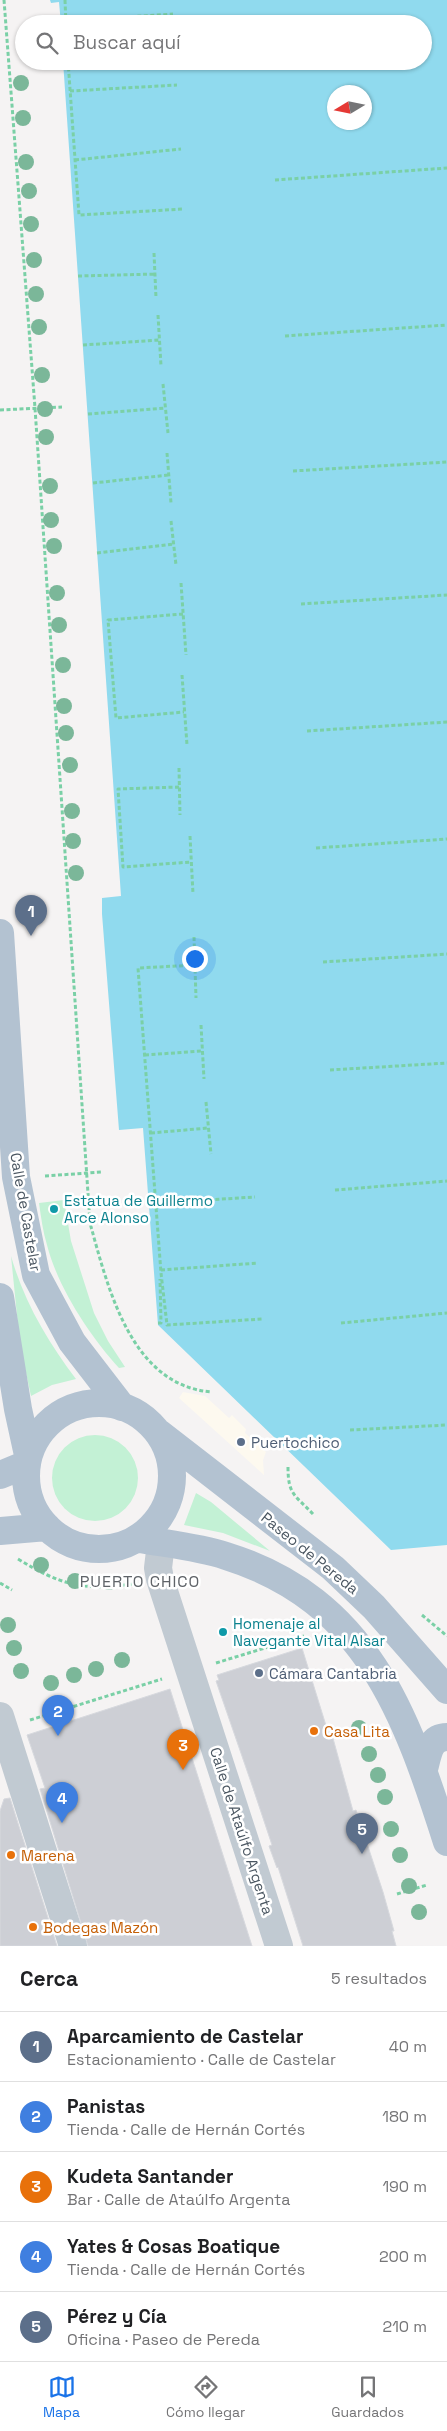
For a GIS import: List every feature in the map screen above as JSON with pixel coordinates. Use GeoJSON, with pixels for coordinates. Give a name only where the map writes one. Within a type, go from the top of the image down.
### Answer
{"type":"FeatureCollection","features":[{"type":"Feature","properties":{"kind":"main road","name":"Calle de Castelar"},"geometry":{"type":"LineString","coordinates":[[0,933],[16,1177],[36,1275],[72,1342],[122,1406]]}},
{"type":"Feature","properties":{"kind":"main road"},"geometry":{"type":"LineString","coordinates":[[0,1297],[16,1401],[28,1459],[27,1485],[33,1508],[47,1527],[58,1537],[87,1550],[118,1549],[151,1541],[224,1555],[252,1565],[279,1578],[306,1595],[347,1630],[376,1669],[394,1699],[424,1769],[447,1842]]}},
{"type":"Feature","properties":{"kind":"main road"},"geometry":{"type":"LineString","coordinates":[[0,1475],[28,1459],[34,1439],[57,1415],[88,1403],[122,1406],[139,1415],[157,1432],[169,1455],[171,1482],[164,1509],[149,1531],[151,1541]]}},
{"type":"Feature","properties":{"kind":"main road","name":"Paseo de Pereda"},"geometry":{"type":"LineString","coordinates":[[157,1432],[333,1568],[374,1607],[447,1690]]}},
{"type":"Feature","properties":{"kind":"main road"},"geometry":{"type":"LineString","coordinates":[[0,1531],[47,1527]]}},
{"type":"Feature","properties":{"kind":"main road"},"geometry":{"type":"LineString","coordinates":[[424,1769],[432,1743],[436,1739],[447,1737]]}},
{"type":"Feature","properties":{"kind":"street","name":"Calle de Ataúlfo Argenta"},"geometry":{"type":"LineString","coordinates":[[151,1541],[160,1579],[279,1946]]}},
{"type":"Feature","properties":{"kind":"street"},"geometry":{"type":"LineString","coordinates":[[0,1716],[73,1946]]}},
{"type":"Feature","properties":{"kind":"path"},"geometry":{"type":"LineString","coordinates":[[4,0],[35,408],[90,1223],[111,1292],[131,1335],[144,1355],[157,1368],[178,1383],[198,1391],[212,1392]]}},
{"type":"Feature","properties":{"kind":"path"},"geometry":{"type":"LineString","coordinates":[[65,0],[66,15]]}},
{"type":"Feature","properties":{"kind":"path"},"geometry":{"type":"LineString","coordinates":[[160,15],[173,14]]}},
{"type":"Feature","properties":{"kind":"path"},"geometry":{"type":"LineString","coordinates":[[69,70],[79,215],[183,209]]}},
{"type":"Feature","properties":{"kind":"path"},"geometry":{"type":"LineString","coordinates":[[70,91],[177,85]]}},
{"type":"Feature","properties":{"kind":"path"},"geometry":{"type":"LineString","coordinates":[[75,160],[181,149]]}},
{"type":"Feature","properties":{"kind":"path"},"geometry":{"type":"LineString","coordinates":[[275,180],[447,168]]}},
{"type":"Feature","properties":{"kind":"path"},"geometry":{"type":"LineString","coordinates":[[154,253],[156,298]]}},
{"type":"Feature","properties":{"kind":"path"},"geometry":{"type":"LineString","coordinates":[[78,276],[155,274]]}},
{"type":"Feature","properties":{"kind":"path"},"geometry":{"type":"LineString","coordinates":[[158,315],[161,366]]}},
{"type":"Feature","properties":{"kind":"path"},"geometry":{"type":"LineString","coordinates":[[284,336],[447,325]]}},
{"type":"Feature","properties":{"kind":"path"},"geometry":{"type":"LineString","coordinates":[[83,345],[160,340]]}},
{"type":"Feature","properties":{"kind":"path"},"geometry":{"type":"LineString","coordinates":[[163,384],[168,433]]}},
{"type":"Feature","properties":{"kind":"path"},"geometry":{"type":"LineString","coordinates":[[0,410],[62,407]]}},
{"type":"Feature","properties":{"kind":"path"},"geometry":{"type":"LineString","coordinates":[[88,414],[165,408]]}},
{"type":"Feature","properties":{"kind":"path"},"geometry":{"type":"LineString","coordinates":[[167,453],[171,503]]}},
{"type":"Feature","properties":{"kind":"path"},"geometry":{"type":"LineString","coordinates":[[293,471],[447,462]]}},
{"type":"Feature","properties":{"kind":"path"},"geometry":{"type":"LineString","coordinates":[[93,483],[169,475]]}},
{"type":"Feature","properties":{"kind":"path"},"geometry":{"type":"LineString","coordinates":[[171,521],[176,565]]}},
{"type":"Feature","properties":{"kind":"path"},"geometry":{"type":"LineString","coordinates":[[97,553],[174,544]]}},
{"type":"Feature","properties":{"kind":"path"},"geometry":{"type":"LineString","coordinates":[[181,583],[186,655]]}},
{"type":"Feature","properties":{"kind":"path"},"geometry":{"type":"LineString","coordinates":[[301,604],[447,595]]}},
{"type":"Feature","properties":{"kind":"path"},"geometry":{"type":"LineString","coordinates":[[183,614],[108,620],[116,718],[184,712]]}},
{"type":"Feature","properties":{"kind":"path"},"geometry":{"type":"LineString","coordinates":[[182,674],[187,745]]}},
{"type":"Feature","properties":{"kind":"path"},"geometry":{"type":"LineString","coordinates":[[307,730],[447,722]]}},
{"type":"Feature","properties":{"kind":"path"},"geometry":{"type":"LineString","coordinates":[[179,768],[180,815]]}},
{"type":"Feature","properties":{"kind":"path"},"geometry":{"type":"LineString","coordinates":[[179,788],[118,789],[123,866],[191,862]]}},
{"type":"Feature","properties":{"kind":"path"},"geometry":{"type":"LineString","coordinates":[[190,836],[193,894]]}},
{"type":"Feature","properties":{"kind":"path"},"geometry":{"type":"LineString","coordinates":[[316,848],[447,839]]}},
{"type":"Feature","properties":{"kind":"path"},"geometry":{"type":"LineString","coordinates":[[194,937],[196,998]]}},
{"type":"Feature","properties":{"kind":"path"},"geometry":{"type":"LineString","coordinates":[[323,962],[447,954]]}},
{"type":"Feature","properties":{"kind":"path"},"geometry":{"type":"LineString","coordinates":[[196,965],[138,968],[161,1272],[167,1326],[262,1319]]}},
{"type":"Feature","properties":{"kind":"path"},"geometry":{"type":"LineString","coordinates":[[201,1025],[204,1079]]}},
{"type":"Feature","properties":{"kind":"path"},"geometry":{"type":"LineString","coordinates":[[145,1055],[202,1051]]}},
{"type":"Feature","properties":{"kind":"path"},"geometry":{"type":"LineString","coordinates":[[330,1070],[447,1063]]}},
{"type":"Feature","properties":{"kind":"path"},"geometry":{"type":"LineString","coordinates":[[206,1102],[210,1154]]}},
{"type":"Feature","properties":{"kind":"path"},"geometry":{"type":"LineString","coordinates":[[151,1133],[208,1128]]}},
{"type":"Feature","properties":{"kind":"path"},"geometry":{"type":"LineString","coordinates":[[40,1176],[102,1172]]}},
{"type":"Feature","properties":{"kind":"path"},"geometry":{"type":"LineString","coordinates":[[335,1190],[447,1181]]}},
{"type":"Feature","properties":{"kind":"path"},"geometry":{"type":"LineString","coordinates":[[157,1203],[255,1197]]}},
{"type":"Feature","properties":{"kind":"path"},"geometry":{"type":"LineString","coordinates":[[161,1272],[258,1262]]}},
{"type":"Feature","properties":{"kind":"path"},"geometry":{"type":"LineString","coordinates":[[158,1323],[161,1323],[161,1272]]}},
{"type":"Feature","properties":{"kind":"path"},"geometry":{"type":"LineString","coordinates":[[341,1322],[447,1313]]}},
{"type":"Feature","properties":{"kind":"path"},"geometry":{"type":"LineString","coordinates":[[350,1430],[447,1425]]}},
{"type":"Feature","properties":{"kind":"path"},"geometry":{"type":"LineString","coordinates":[[16,1558],[49,1578],[77,1587],[112,1587],[160,1579]]}},
{"type":"Feature","properties":{"kind":"path"},"geometry":{"type":"LineString","coordinates":[[0,1583],[12,1590]]}},
{"type":"Feature","properties":{"kind":"path"},"geometry":{"type":"LineString","coordinates":[[397,1894],[427,1885]]}},
{"type":"Feature","properties":{"kind":"shaded area","name":"Puertochico"},"geometry":{"type":"Polygon","coordinates":[[[183,1392],[205,1396],[229,1418],[232,1415],[246,1429],[245,1433],[266,1452],[263,1460],[264,1475],[179,1398],[183,1392]]]}},
{"type":"Feature","properties":{"kind":"green space"},"geometry":{"type":"Polygon","coordinates":[[[64,1200],[71,1241],[94,1313],[108,1341],[125,1367],[119,1368],[86,1326],[67,1294],[52,1261],[44,1235],[39,1203],[64,1200]]]}},
{"type":"Feature","properties":{"kind":"green space"},"geometry":{"type":"Polygon","coordinates":[[[11,1256],[16,1273],[38,1321],[76,1379],[52,1385],[31,1396],[20,1345],[11,1256]]]}},
{"type":"Feature","properties":{"kind":"green space"},"geometry":{"type":"Polygon","coordinates":[[[95,1435],[111,1439],[125,1448],[134,1462],[138,1478],[134,1494],[125,1508],[111,1517],[95,1521],[79,1517],[65,1508],[56,1494],[52,1478],[56,1462],[65,1448],[79,1439],[95,1435]]]}},
{"type":"Feature","properties":{"kind":"green space"},"geometry":{"type":"Polygon","coordinates":[[[196,1493],[211,1502],[270,1551],[223,1533],[184,1525],[196,1493]]]}},
{"type":"Feature","properties":{"kind":"water"},"geometry":{"type":"Polygon","coordinates":[[[50,0],[447,0],[447,1545],[391,1550],[158,1325],[143,1128],[119,1130],[102,914],[102,898],[121,896],[64,70],[432,70],[432,15],[60,15],[59,2],[51,3],[50,0]]]}},
{"type":"Feature","properties":{"kind":"building"},"geometry":{"type":"Polygon","coordinates":[[[302,1648],[328,1732],[331,1731],[353,1811],[356,1810],[383,1892],[394,1931],[392,1931],[396,1946],[303,1946],[278,1867],[269,1846],[272,1845],[216,1681],[219,1680],[217,1675],[302,1648]]]}},
{"type":"Feature","properties":{"kind":"building"},"geometry":{"type":"Polygon","coordinates":[[[170,1689],[252,1946],[88,1946],[40,1789],[45,1788],[27,1735],[170,1689]]]}},
{"type":"Feature","properties":{"kind":"building"},"geometry":{"type":"Polygon","coordinates":[[[10,1798],[57,1946],[0,1946],[0,1811],[4,1799],[10,1798]]]}},
{"type":"Feature","properties":{"kind":"place","name":"Aparcamiento de Castelar"},"geometry":{"type":"Point","coordinates":[31,936]}},
{"type":"Feature","properties":{"kind":"place","name":"Estatua de Guillermo Arce Alonso"},"geometry":{"type":"Point","coordinates":[54,1209]}},
{"type":"Feature","properties":{"kind":"place","name":"Puertochico"},"geometry":{"type":"Point","coordinates":[241,1442]}},
{"type":"Feature","properties":{"kind":"place","name":"Homenaje al Navegante Vital Alsar"},"geometry":{"type":"Point","coordinates":[223,1632]}},
{"type":"Feature","properties":{"kind":"place","name":"Cámara Cantabria"},"geometry":{"type":"Point","coordinates":[259,1673]}},
{"type":"Feature","properties":{"kind":"place","name":"Casa Lita"},"geometry":{"type":"Point","coordinates":[314,1731]}},
{"type":"Feature","properties":{"kind":"place","name":"Panistas"},"geometry":{"type":"Point","coordinates":[58,1736]}},
{"type":"Feature","properties":{"kind":"place","name":"Kudeta Santander"},"geometry":{"type":"Point","coordinates":[183,1770]}},
{"type":"Feature","properties":{"kind":"place","name":"Yates & Cosas Boatique"},"geometry":{"type":"Point","coordinates":[62,1823]}},
{"type":"Feature","properties":{"kind":"place","name":"Pérez y Cía"},"geometry":{"type":"Point","coordinates":[362,1854]}},
{"type":"Feature","properties":{"kind":"place","name":"Marena"},"geometry":{"type":"Point","coordinates":[11,1855]}},
{"type":"Feature","properties":{"kind":"place","name":"Bodegas Mazón"},"geometry":{"type":"Point","coordinates":[33,1927]}},
{"type":"Feature","properties":{"kind":"district","name":"PUERTO CHICO"},"geometry":{"type":"Point","coordinates":[140,1581]}}]}
